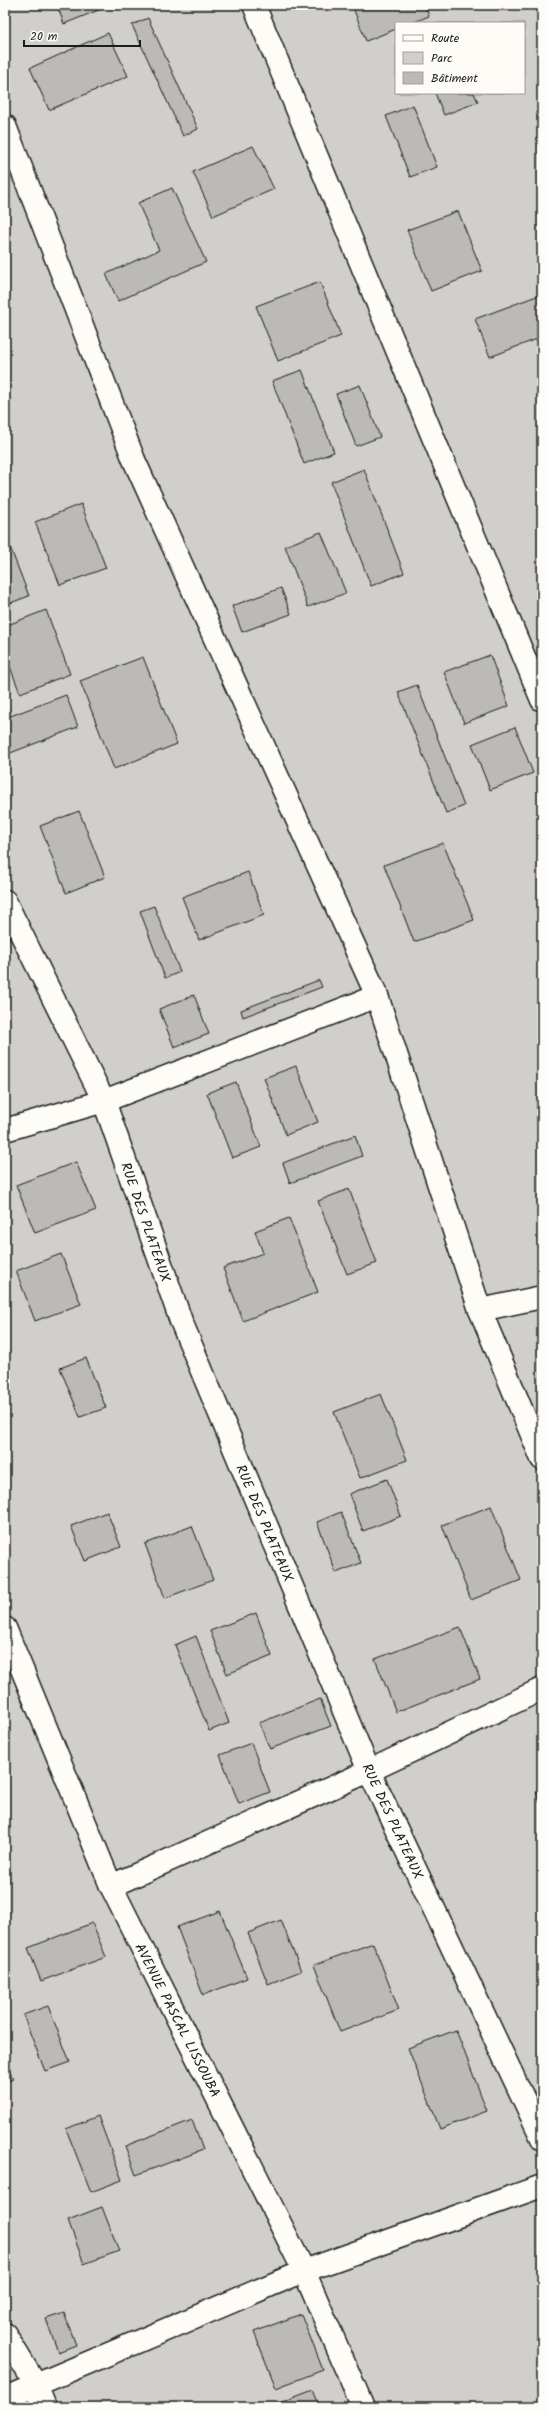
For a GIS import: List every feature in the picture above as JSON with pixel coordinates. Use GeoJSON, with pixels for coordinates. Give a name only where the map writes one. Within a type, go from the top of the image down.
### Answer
{"type":"FeatureCollection","features":[{"type":"Feature","properties":{"kind":"street"},"geometry":{"type":"LineString","coordinates":[[254,5],[542,700]]}},
{"type":"Feature","properties":{"kind":"street"},"geometry":{"type":"LineString","coordinates":[[5,126],[134,460],[377,996],[480,1310],[542,1459]]}},
{"type":"Feature","properties":{"kind":"street","name":"RUE DES PLATEAUX"},"geometry":{"type":"LineString","coordinates":[[5,900],[104,1101],[181,1321],[369,1771],[542,2138]]}},
{"type":"Feature","properties":{"kind":"street"},"geometry":{"type":"LineString","coordinates":[[5,1130],[104,1101],[377,996]]}},
{"type":"Feature","properties":{"kind":"street"},"geometry":{"type":"LineString","coordinates":[[480,1310],[542,1297]]}},
{"type":"Feature","properties":{"kind":"street","name":"AVENUE PASCAL LISSOUBA"},"geometry":{"type":"LineString","coordinates":[[5,1628],[111,1886],[304,2271],[363,2407]]}},
{"type":"Feature","properties":{"kind":"street"},"geometry":{"type":"LineString","coordinates":[[111,1886],[369,1771],[542,1689]]}},
{"type":"Feature","properties":{"kind":"street"},"geometry":{"type":"LineString","coordinates":[[5,2398],[304,2271],[542,2186]]}},
{"type":"Feature","properties":{"kind":"street"},"geometry":{"type":"LineString","coordinates":[[5,2334],[36,2385],[45,2407]]}},
{"type":"Feature","properties":{"kind":"green space"},"geometry":{"type":"Polygon","coordinates":[[[5,5],[542,5],[542,2407],[5,2407],[5,5]]]}},
{"type":"Feature","properties":{"kind":"building"},"geometry":{"type":"Polygon","coordinates":[[[57,5],[111,5],[64,24],[57,5]]]}},
{"type":"Feature","properties":{"kind":"building"},"geometry":{"type":"Polygon","coordinates":[[[352,5],[425,5],[429,16],[414,22],[395,22],[395,29],[366,41],[352,5]]]}},
{"type":"Feature","properties":{"kind":"building"},"geometry":{"type":"Polygon","coordinates":[[[148,18],[198,129],[183,136],[132,25],[148,18]]]}},
{"type":"Feature","properties":{"kind":"building"},"geometry":{"type":"Polygon","coordinates":[[[108,33],[128,76],[49,110],[30,68],[108,33]]]}},
{"type":"Feature","properties":{"kind":"building"},"geometry":{"type":"Polygon","coordinates":[[[435,94],[474,94],[478,102],[444,115],[435,94]]]}},
{"type":"Feature","properties":{"kind":"building"},"geometry":{"type":"Polygon","coordinates":[[[413,105],[437,167],[410,177],[386,116],[413,105]]]}},
{"type":"Feature","properties":{"kind":"building"},"geometry":{"type":"Polygon","coordinates":[[[253,146],[274,189],[213,216],[193,172],[253,146]]]}},
{"type":"Feature","properties":{"kind":"building"},"geometry":{"type":"Polygon","coordinates":[[[172,188],[206,262],[118,301],[106,274],[159,250],[138,203],[172,188]]]}},
{"type":"Feature","properties":{"kind":"building"},"geometry":{"type":"Polygon","coordinates":[[[458,211],[482,271],[431,291],[407,230],[458,211]]]}},
{"type":"Feature","properties":{"kind":"building"},"geometry":{"type":"Polygon","coordinates":[[[320,282],[341,336],[278,361],[256,306],[320,282]]]}},
{"type":"Feature","properties":{"kind":"building"},"geometry":{"type":"Polygon","coordinates":[[[542,294],[542,337],[490,357],[475,319],[542,294]]]}},
{"type":"Feature","properties":{"kind":"building"},"geometry":{"type":"Polygon","coordinates":[[[302,370],[334,452],[304,464],[272,381],[302,370]]]}},
{"type":"Feature","properties":{"kind":"building"},"geometry":{"type":"Polygon","coordinates":[[[360,385],[380,437],[356,446],[336,394],[360,385]]]}},
{"type":"Feature","properties":{"kind":"building"},"geometry":{"type":"Polygon","coordinates":[[[364,469],[404,573],[371,586],[331,482],[364,469]]]}},
{"type":"Feature","properties":{"kind":"building"},"geometry":{"type":"Polygon","coordinates":[[[81,504],[106,568],[60,585],[35,522],[81,504]]]}},
{"type":"Feature","properties":{"kind":"building"},"geometry":{"type":"Polygon","coordinates":[[[321,532],[346,593],[308,607],[285,546],[321,532]]]}},
{"type":"Feature","properties":{"kind":"building"},"geometry":{"type":"Polygon","coordinates":[[[5,534],[29,596],[5,605],[5,534]]]}},
{"type":"Feature","properties":{"kind":"building"},"geometry":{"type":"Polygon","coordinates":[[[281,588],[291,614],[242,632],[232,606],[281,588]]]}},
{"type":"Feature","properties":{"kind":"building"},"geometry":{"type":"Polygon","coordinates":[[[46,610],[70,674],[20,693],[5,654],[5,626],[46,610]]]}},
{"type":"Feature","properties":{"kind":"building"},"geometry":{"type":"Polygon","coordinates":[[[490,655],[509,706],[464,723],[444,672],[490,655]]]}},
{"type":"Feature","properties":{"kind":"building"},"geometry":{"type":"Polygon","coordinates":[[[143,657],[177,744],[114,769],[80,681],[143,657]]]}},
{"type":"Feature","properties":{"kind":"building"},"geometry":{"type":"Polygon","coordinates":[[[417,685],[464,806],[446,813],[398,692],[417,685]]]}},
{"type":"Feature","properties":{"kind":"building"},"geometry":{"type":"Polygon","coordinates":[[[66,695],[78,727],[5,755],[5,718],[66,695]]]}},
{"type":"Feature","properties":{"kind":"building"},"geometry":{"type":"Polygon","coordinates":[[[515,727],[533,773],[490,790],[472,744],[515,727]]]}},
{"type":"Feature","properties":{"kind":"building"},"geometry":{"type":"Polygon","coordinates":[[[79,811],[105,877],[66,893],[40,826],[79,811]]]}},
{"type":"Feature","properties":{"kind":"building"},"geometry":{"type":"Polygon","coordinates":[[[443,843],[474,920],[414,942],[384,865],[443,843]]]}},
{"type":"Feature","properties":{"kind":"building"},"geometry":{"type":"Polygon","coordinates":[[[248,872],[264,915],[199,940],[182,897],[248,872]]]}},
{"type":"Feature","properties":{"kind":"building"},"geometry":{"type":"Polygon","coordinates":[[[154,906],[180,972],[165,978],[140,911],[154,906]]]}},
{"type":"Feature","properties":{"kind":"building"},"geometry":{"type":"Polygon","coordinates":[[[319,980],[322,987],[243,1017],[241,1010],[319,980]]]}},
{"type":"Feature","properties":{"kind":"building"},"geometry":{"type":"Polygon","coordinates":[[[194,995],[209,1034],[174,1047],[159,1009],[194,995]]]}},
{"type":"Feature","properties":{"kind":"building"},"geometry":{"type":"Polygon","coordinates":[[[296,1066],[318,1122],[286,1135],[264,1078],[296,1066]]]}},
{"type":"Feature","properties":{"kind":"building"},"geometry":{"type":"Polygon","coordinates":[[[236,1082],[261,1147],[232,1158],[207,1093],[236,1082]]]}},
{"type":"Feature","properties":{"kind":"building"},"geometry":{"type":"Polygon","coordinates":[[[355,1135],[362,1156],[290,1183],[283,1163],[355,1135]]]}},
{"type":"Feature","properties":{"kind":"building"},"geometry":{"type":"Polygon","coordinates":[[[76,1162],[96,1210],[35,1233],[16,1185],[76,1162]]]}},
{"type":"Feature","properties":{"kind":"building"},"geometry":{"type":"Polygon","coordinates":[[[349,1189],[377,1263],[347,1274],[318,1201],[349,1189]]]}},
{"type":"Feature","properties":{"kind":"building"},"geometry":{"type":"Polygon","coordinates":[[[289,1218],[318,1292],[243,1321],[223,1268],[263,1253],[255,1231],[289,1218]]]}},
{"type":"Feature","properties":{"kind":"building"},"geometry":{"type":"Polygon","coordinates":[[[61,1254],[81,1304],[35,1321],[16,1271],[61,1254]]]}},
{"type":"Feature","properties":{"kind":"building"},"geometry":{"type":"Polygon","coordinates":[[[86,1358],[106,1408],[80,1417],[60,1368],[86,1358]]]}},
{"type":"Feature","properties":{"kind":"building"},"geometry":{"type":"Polygon","coordinates":[[[381,1394],[407,1460],[360,1478],[334,1412],[381,1394]]]}},
{"type":"Feature","properties":{"kind":"building"},"geometry":{"type":"Polygon","coordinates":[[[387,1479],[401,1516],[363,1531],[349,1494],[387,1479]]]}},
{"type":"Feature","properties":{"kind":"building"},"geometry":{"type":"Polygon","coordinates":[[[491,1506],[521,1580],[471,1600],[442,1525],[491,1506]]]}},
{"type":"Feature","properties":{"kind":"building"},"geometry":{"type":"Polygon","coordinates":[[[107,1512],[121,1547],[85,1561],[71,1526],[107,1512]]]}},
{"type":"Feature","properties":{"kind":"building"},"geometry":{"type":"Polygon","coordinates":[[[341,1512],[361,1563],[336,1573],[317,1522],[341,1512]]]}},
{"type":"Feature","properties":{"kind":"building"},"geometry":{"type":"Polygon","coordinates":[[[192,1526],[213,1580],[165,1598],[145,1544],[192,1526]]]}},
{"type":"Feature","properties":{"kind":"building"},"geometry":{"type":"Polygon","coordinates":[[[256,1613],[272,1656],[227,1674],[210,1631],[256,1613]]]}},
{"type":"Feature","properties":{"kind":"building"},"geometry":{"type":"Polygon","coordinates":[[[460,1627],[480,1679],[396,1712],[375,1659],[460,1627]]]}},
{"type":"Feature","properties":{"kind":"building"},"geometry":{"type":"Polygon","coordinates":[[[196,1636],[229,1723],[209,1731],[175,1645],[196,1636]]]}},
{"type":"Feature","properties":{"kind":"building"},"geometry":{"type":"Polygon","coordinates":[[[320,1699],[331,1726],[270,1749],[259,1723],[320,1699]]]}},
{"type":"Feature","properties":{"kind":"building"},"geometry":{"type":"Polygon","coordinates":[[[251,1743],[270,1792],[239,1804],[220,1755],[251,1743]]]}},
{"type":"Feature","properties":{"kind":"building"},"geometry":{"type":"Polygon","coordinates":[[[542,1789],[542,1807],[536,1792],[542,1789]]]}},
{"type":"Feature","properties":{"kind":"building"},"geometry":{"type":"Polygon","coordinates":[[[220,1911],[247,1978],[203,1995],[177,1927],[220,1911]]]}},
{"type":"Feature","properties":{"kind":"building"},"geometry":{"type":"Polygon","coordinates":[[[281,1920],[301,1971],[268,1984],[248,1933],[281,1920]]]}},
{"type":"Feature","properties":{"kind":"building"},"geometry":{"type":"Polygon","coordinates":[[[92,1923],[106,1957],[41,1981],[28,1948],[92,1923]]]}},
{"type":"Feature","properties":{"kind":"building"},"geometry":{"type":"Polygon","coordinates":[[[373,1943],[399,2010],[340,2032],[314,1965],[373,1943]]]}},
{"type":"Feature","properties":{"kind":"building"},"geometry":{"type":"Polygon","coordinates":[[[48,2006],[70,2062],[45,2071],[23,2015],[48,2006]]]}},
{"type":"Feature","properties":{"kind":"building"},"geometry":{"type":"Polygon","coordinates":[[[456,2030],[487,2111],[440,2129],[408,2048],[456,2030]]]}},
{"type":"Feature","properties":{"kind":"building"},"geometry":{"type":"Polygon","coordinates":[[[5,2060],[13,2079],[5,2082],[5,2060]]]}},
{"type":"Feature","properties":{"kind":"building"},"geometry":{"type":"Polygon","coordinates":[[[98,2116],[122,2180],[91,2192],[66,2129],[98,2116]]]}},
{"type":"Feature","properties":{"kind":"building"},"geometry":{"type":"Polygon","coordinates":[[[192,2120],[203,2150],[136,2175],[125,2146],[192,2120]]]}},
{"type":"Feature","properties":{"kind":"building"},"geometry":{"type":"Polygon","coordinates":[[[102,2207],[119,2251],[84,2264],[68,2220],[102,2207]]]}},
{"type":"Feature","properties":{"kind":"building"},"geometry":{"type":"Polygon","coordinates":[[[64,2313],[76,2345],[58,2352],[46,2319],[64,2313]]]}},
{"type":"Feature","properties":{"kind":"building"},"geometry":{"type":"Polygon","coordinates":[[[301,2314],[323,2370],[276,2388],[254,2332],[301,2314]]]}},
{"type":"Feature","properties":{"kind":"building"},"geometry":{"type":"Polygon","coordinates":[[[313,2390],[320,2407],[269,2407],[313,2390]]]}}]}
